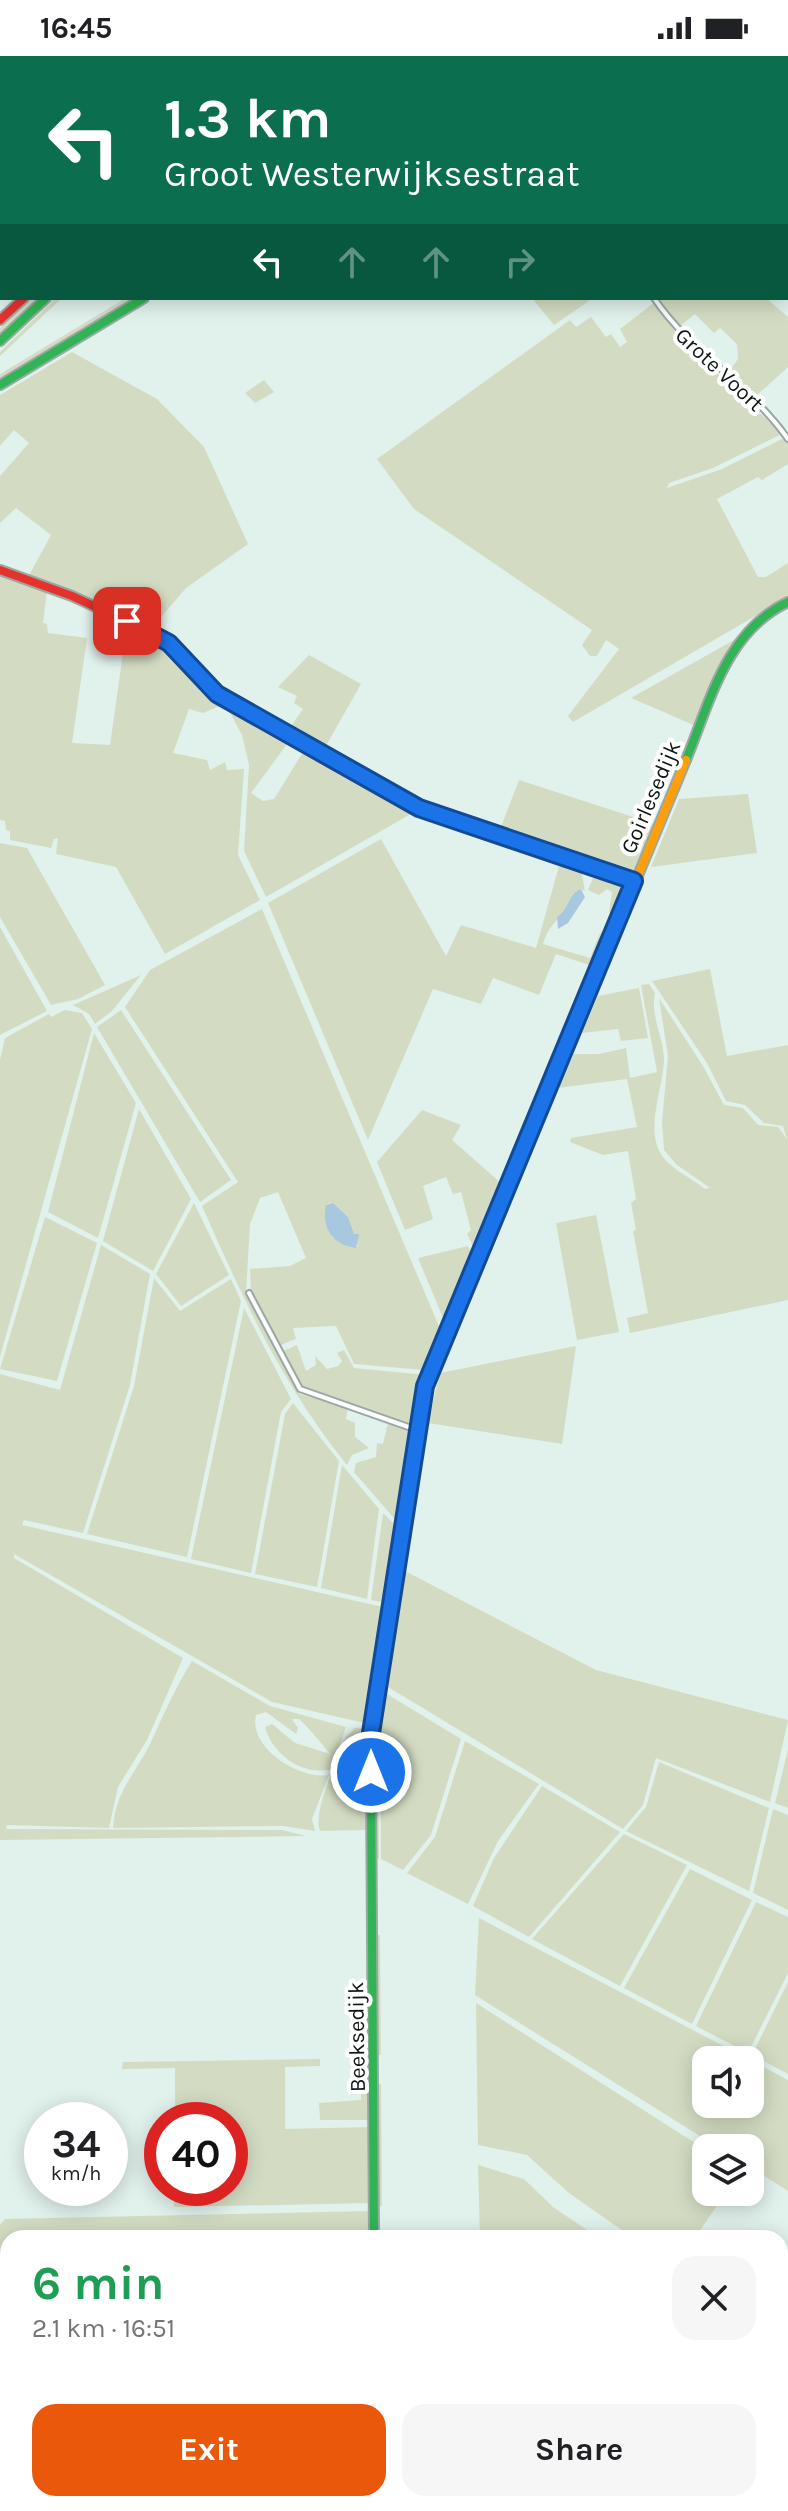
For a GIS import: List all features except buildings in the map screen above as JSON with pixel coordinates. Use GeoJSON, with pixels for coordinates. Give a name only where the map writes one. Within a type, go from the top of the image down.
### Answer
{"type":"FeatureCollection","features":[{"type":"Feature","properties":{"kind":"main road"},"geometry":{"type":"LineString","coordinates":[[0,320],[22,300]]}},
{"type":"Feature","properties":{"kind":"main road"},"geometry":{"type":"LineString","coordinates":[[0,341],[44,300]]}},
{"type":"Feature","properties":{"kind":"main road"},"geometry":{"type":"LineString","coordinates":[[0,385],[141,300]]}},
{"type":"Feature","properties":{"kind":"main road"},"geometry":{"type":"LineString","coordinates":[[0,570],[72,596],[150,632],[184,655],[217,694],[419,808],[634,881]]}},
{"type":"Feature","properties":{"kind":"main road","name":"Goirlesedijk"},"geometry":{"type":"LineString","coordinates":[[372,1836],[371,1733],[417,1430],[429,1374],[634,881],[738,642],[755,621],[788,602]]}},
{"type":"Feature","properties":{"kind":"main road","name":"Beeksedijk"},"geometry":{"type":"LineString","coordinates":[[372,1836],[374,2230]]}},
{"type":"Feature","properties":{"kind":"street","name":"Grote Voort"},"geometry":{"type":"LineString","coordinates":[[655,300],[680,335],[750,397],[788,439]]}},
{"type":"Feature","properties":{"kind":"street"},"geometry":{"type":"LineString","coordinates":[[249,1293],[300,1389],[417,1430]]}},
{"type":"Feature","properties":{"kind":"green space"},"geometry":{"type":"Polygon","coordinates":[[[31,300],[40,300],[0,337],[0,328],[31,300]]]}},
{"type":"Feature","properties":{"kind":"green space"},"geometry":{"type":"Polygon","coordinates":[[[54,300],[60,300],[0,356],[0,352],[54,300]]]}},
{"type":"Feature","properties":{"kind":"green space"},"geometry":{"type":"Polygon","coordinates":[[[123,300],[134,300],[0,381],[0,374],[123,300]]]}},
{"type":"Feature","properties":{"kind":"green space"},"geometry":{"type":"Polygon","coordinates":[[[534,300],[590,300],[554,325],[534,300]]]}},
{"type":"Feature","properties":{"kind":"green space"},"geometry":{"type":"Polygon","coordinates":[[[660,300],[768,300],[788,317],[788,367],[755,397],[728,373],[738,359],[737,344],[720,328],[714,333],[695,314],[679,327],[660,300]]]}},
{"type":"Feature","properties":{"kind":"green space"},"geometry":{"type":"Polygon","coordinates":[[[655,302],[689,347],[782,434],[713,468],[669,483],[667,488],[722,469],[784,438],[788,444],[788,464],[762,480],[758,477],[717,499],[758,577],[766,577],[788,563],[788,597],[573,722],[568,716],[619,649],[606,640],[597,656],[590,656],[582,645],[592,630],[414,509],[377,459],[570,320],[576,327],[591,317],[606,337],[611,334],[620,347],[627,342],[620,329],[655,302]]]}},
{"type":"Feature","properties":{"kind":"green space"},"geometry":{"type":"Polygon","coordinates":[[[72,352],[157,399],[204,447],[248,544],[186,588],[150,630],[87,599],[28,577],[51,535],[16,508],[0,523],[0,476],[29,443],[14,430],[0,446],[0,395],[72,352]]]}},
{"type":"Feature","properties":{"kind":"green space"},"geometry":{"type":"Polygon","coordinates":[[[264,380],[274,392],[255,403],[245,393],[264,380]]]}},
{"type":"Feature","properties":{"kind":"green space"},"geometry":{"type":"Polygon","coordinates":[[[0,575],[47,590],[43,623],[47,624],[48,633],[87,638],[72,743],[110,745],[127,625],[168,649],[211,692],[220,706],[203,713],[189,709],[173,753],[207,760],[210,770],[225,762],[227,770],[244,769],[238,855],[260,900],[165,954],[116,867],[56,854],[58,838],[54,839],[51,848],[10,840],[5,821],[0,820],[0,575]]]}},
{"type":"Feature","properties":{"kind":"green space"},"geometry":{"type":"Polygon","coordinates":[[[734,640],[696,726],[631,698],[734,640]]]}},
{"type":"Feature","properties":{"kind":"green space"},"geometry":{"type":"Polygon","coordinates":[[[309,655],[361,684],[323,751],[288,731],[303,709],[294,703],[297,696],[278,687],[309,655]]]}},
{"type":"Feature","properties":{"kind":"green space"},"geometry":{"type":"Polygon","coordinates":[[[227,707],[290,740],[251,793],[263,801],[274,799],[305,749],[416,811],[266,897],[244,851],[249,765],[242,735],[227,707]]]}},
{"type":"Feature","properties":{"kind":"green space"},"geometry":{"type":"Polygon","coordinates":[[[519,780],[655,824],[633,876],[499,832],[519,780]]]}},
{"type":"Feature","properties":{"kind":"green space"},"geometry":{"type":"Polygon","coordinates":[[[748,794],[757,853],[651,867],[679,799],[748,794]]]}},
{"type":"Feature","properties":{"kind":"green space"},"geometry":{"type":"Polygon","coordinates":[[[381,839],[446,956],[461,925],[536,948],[561,859],[580,865],[585,891],[581,889],[575,894],[543,944],[590,958],[600,933],[608,936],[595,967],[556,954],[539,995],[493,978],[481,1004],[433,989],[368,1140],[268,903],[381,839]]]}},
{"type":"Feature","properties":{"kind":"green space"},"geometry":{"type":"Polygon","coordinates":[[[0,843],[27,848],[105,985],[78,999],[51,1005],[0,917],[0,843]]]}},
{"type":"Feature","properties":{"kind":"green space"},"geometry":{"type":"Polygon","coordinates":[[[596,871],[630,882],[615,919],[609,911],[612,892],[607,889],[599,895],[588,890],[596,871]]]}},
{"type":"Feature","properties":{"kind":"green space"},"geometry":{"type":"Polygon","coordinates":[[[262,909],[441,1331],[424,1370],[354,1364],[336,1326],[293,1328],[296,1339],[278,1346],[251,1293],[250,1269],[290,1266],[306,1258],[278,1192],[260,1198],[250,1224],[246,1294],[299,1394],[348,1407],[346,1419],[355,1423],[355,1437],[369,1448],[352,1455],[347,1465],[283,1372],[249,1308],[202,1206],[238,1182],[125,1007],[150,970],[262,909]],[[333,1203],[327,1204],[332,1237],[358,1247],[348,1217],[333,1203]]]}},
{"type":"Feature","properties":{"kind":"green space"},"geometry":{"type":"Polygon","coordinates":[[[0,927],[47,1011],[0,1035],[0,927]]]}},
{"type":"Feature","properties":{"kind":"green space"},"geometry":{"type":"Polygon","coordinates":[[[710,969],[727,1056],[788,1045],[788,1300],[630,1333],[627,1318],[648,1313],[633,1231],[636,1230],[631,1203],[636,1199],[628,1151],[603,1155],[570,1142],[571,1138],[637,1127],[627,1079],[558,1088],[574,1054],[599,1054],[626,1048],[630,1078],[657,1072],[641,985],[649,984],[655,993],[654,1010],[664,1061],[655,1133],[656,1144],[665,1160],[705,1189],[710,1188],[677,1165],[664,1150],[662,1122],[668,1056],[659,998],[724,1105],[743,1108],[758,1125],[778,1127],[787,1139],[783,1126],[764,1123],[745,1105],[726,1101],[707,1063],[652,981],[710,969]]]}},
{"type":"Feature","properties":{"kind":"green space"},"geometry":{"type":"Polygon","coordinates":[[[141,975],[112,1011],[95,1024],[89,1014],[73,1005],[141,975]]]}},
{"type":"Feature","properties":{"kind":"green space"},"geometry":{"type":"Polygon","coordinates":[[[639,988],[648,1038],[621,1041],[618,1029],[582,1033],[598,996],[639,988]]]}},
{"type":"Feature","properties":{"kind":"green space"},"geometry":{"type":"Polygon","coordinates":[[[65,1010],[82,1013],[92,1029],[0,1357],[0,1060],[5,1038],[49,1014],[51,1017],[65,1010]]]}},
{"type":"Feature","properties":{"kind":"green space"},"geometry":{"type":"Polygon","coordinates":[[[121,1010],[231,1180],[200,1202],[97,1027],[121,1010]]]}},
{"type":"Feature","properties":{"kind":"green space"},"geometry":{"type":"Polygon","coordinates":[[[94,1033],[136,1103],[98,1238],[48,1212],[94,1033]]]}},
{"type":"Feature","properties":{"kind":"green space"},"geometry":{"type":"Polygon","coordinates":[[[139,1109],[191,1199],[153,1271],[103,1241],[139,1109]]]}},
{"type":"Feature","properties":{"kind":"green space"},"geometry":{"type":"Polygon","coordinates":[[[422,1110],[461,1125],[452,1140],[502,1184],[476,1252],[467,1234],[471,1230],[461,1192],[453,1194],[446,1177],[423,1186],[433,1219],[405,1230],[377,1162],[422,1110]]]}},
{"type":"Feature","properties":{"kind":"green space"},"geometry":{"type":"Polygon","coordinates":[[[194,1203],[229,1275],[181,1306],[156,1274],[194,1203]]]}},
{"type":"Feature","properties":{"kind":"green space"},"geometry":{"type":"Polygon","coordinates":[[[596,1215],[619,1332],[577,1340],[556,1223],[596,1215]]]}},
{"type":"Feature","properties":{"kind":"green space"},"geometry":{"type":"Polygon","coordinates":[[[45,1217],[97,1243],[57,1381],[0,1369],[45,1217]]]}},
{"type":"Feature","properties":{"kind":"green space"},"geometry":{"type":"Polygon","coordinates":[[[101,1245],[150,1274],[130,1385],[83,1533],[24,1520],[22,1525],[387,1608],[369,1724],[272,1702],[14,1554],[14,1558],[183,1658],[147,1740],[118,1787],[109,1828],[7,1825],[6,1829],[282,1830],[306,1836],[0,1840],[0,1374],[60,1390],[101,1245]]]}},
{"type":"Feature","properties":{"kind":"green space"},"geometry":{"type":"Polygon","coordinates":[[[468,1246],[474,1259],[446,1325],[418,1258],[468,1246]]]}},
{"type":"Feature","properties":{"kind":"green space"},"geometry":{"type":"Polygon","coordinates":[[[154,1278],[180,1311],[231,1279],[241,1301],[187,1557],[87,1534],[134,1386],[154,1278]]]}},
{"type":"Feature","properties":{"kind":"green space"},"geometry":{"type":"Polygon","coordinates":[[[244,1308],[291,1399],[281,1412],[251,1573],[191,1559],[244,1308]]]}},
{"type":"Feature","properties":{"kind":"green space"},"geometry":{"type":"Polygon","coordinates":[[[297,1345],[306,1371],[316,1365],[315,1356],[327,1369],[338,1366],[342,1361],[337,1353],[344,1350],[354,1368],[426,1375],[415,1424],[395,1421],[305,1391],[281,1352],[297,1345]]]}},
{"type":"Feature","properties":{"kind":"green space"},"geometry":{"type":"Polygon","coordinates":[[[576,1346],[562,1444],[428,1423],[440,1373],[576,1346]]]}},
{"type":"Feature","properties":{"kind":"green space"},"geometry":{"type":"Polygon","coordinates":[[[293,1403],[339,1461],[317,1587],[255,1574],[285,1414],[293,1403]]]}},
{"type":"Feature","properties":{"kind":"green space"},"geometry":{"type":"Polygon","coordinates":[[[388,1423],[413,1432],[399,1524],[354,1472],[356,1463],[376,1457],[377,1443],[383,1444],[388,1423]]]}},
{"type":"Feature","properties":{"kind":"green space"},"geometry":{"type":"Polygon","coordinates":[[[342,1465],[379,1509],[367,1599],[321,1588],[342,1465]]]}},
{"type":"Feature","properties":{"kind":"green space"},"geometry":{"type":"Polygon","coordinates":[[[383,1513],[399,1529],[388,1603],[371,1600],[383,1513]]]}},
{"type":"Feature","properties":{"kind":"green space"},"geometry":{"type":"Polygon","coordinates":[[[403,1570],[386,1682],[382,1676],[398,1572],[403,1570]]]}},
{"type":"Feature","properties":{"kind":"green space"},"geometry":{"type":"Polygon","coordinates":[[[405,1571],[596,1670],[788,1720],[770,1802],[656,1758],[643,1805],[623,1829],[388,1687],[405,1571]]]}},
{"type":"Feature","properties":{"kind":"green space"},"geometry":{"type":"Polygon","coordinates":[[[192,1661],[270,1706],[346,1727],[331,1769],[310,1770],[282,1754],[274,1746],[265,1727],[272,1724],[295,1743],[330,1754],[303,1723],[292,1719],[298,1728],[296,1734],[266,1712],[256,1715],[260,1739],[268,1750],[291,1767],[317,1775],[329,1775],[312,1819],[315,1831],[283,1826],[113,1828],[122,1794],[192,1661]]]}},
{"type":"Feature","properties":{"kind":"green space"},"geometry":{"type":"Polygon","coordinates":[[[384,1684],[378,1743],[379,1859],[374,1856],[373,1736],[380,1686],[384,1684]]]}},
{"type":"Feature","properties":{"kind":"green space"},"geometry":{"type":"Polygon","coordinates":[[[387,1694],[461,1739],[431,1835],[403,1870],[381,1859],[380,1737],[387,1694]]]}},
{"type":"Feature","properties":{"kind":"green space"},"geometry":{"type":"Polygon","coordinates":[[[355,1728],[369,1729],[368,1830],[320,1831],[320,1810],[328,1784],[347,1736],[355,1728]]]}},
{"type":"Feature","properties":{"kind":"green space"},"geometry":{"type":"Polygon","coordinates":[[[465,1741],[539,1784],[498,1841],[468,1904],[407,1873],[435,1837],[465,1741]]]}},
{"type":"Feature","properties":{"kind":"green space"},"geometry":{"type":"Polygon","coordinates":[[[788,1749],[788,1808],[775,1803],[788,1749]]]}},
{"type":"Feature","properties":{"kind":"green space"},"geometry":{"type":"Polygon","coordinates":[[[659,1762],[769,1808],[749,1891],[626,1831],[646,1807],[659,1762]]]}},
{"type":"Feature","properties":{"kind":"green space"},"geometry":{"type":"Polygon","coordinates":[[[542,1786],[620,1832],[529,1937],[473,1906],[494,1858],[542,1786]]]}},
{"type":"Feature","properties":{"kind":"green space"},"geometry":{"type":"Polygon","coordinates":[[[773,1809],[788,1815],[788,1910],[753,1893],[773,1809]]]}},
{"type":"Feature","properties":{"kind":"green space"},"geometry":{"type":"Polygon","coordinates":[[[624,1834],[687,1865],[620,1986],[532,1939],[624,1834]]]}},
{"type":"Feature","properties":{"kind":"green space"},"geometry":{"type":"Polygon","coordinates":[[[690,1869],[752,1900],[692,2024],[624,1988],[690,1869]]]}},
{"type":"Feature","properties":{"kind":"green space"},"geometry":{"type":"Polygon","coordinates":[[[756,1902],[788,1917],[788,1973],[752,2046],[735,2046],[696,2026],[756,1902]]]}},
{"type":"Feature","properties":{"kind":"green space"},"geometry":{"type":"Polygon","coordinates":[[[479,1918],[723,2046],[692,2046],[692,2118],[764,2118],[764,2067],[788,2080],[788,2191],[764,2176],[764,2134],[697,2134],[475,1995],[479,1918]]]}},
{"type":"Feature","properties":{"kind":"green space"},"geometry":{"type":"Polygon","coordinates":[[[375,1935],[380,1935],[381,2055],[376,2054],[375,1935]]]}},
{"type":"Feature","properties":{"kind":"green space"},"geometry":{"type":"Polygon","coordinates":[[[788,1982],[788,2074],[764,2061],[764,2046],[756,2046],[788,1982]]]}},
{"type":"Feature","properties":{"kind":"green space"},"geometry":{"type":"Polygon","coordinates":[[[476,2003],[692,2141],[692,2206],[717,2206],[700,2230],[622,2230],[569,2193],[527,2155],[478,2145],[476,2003]]]}},
{"type":"Feature","properties":{"kind":"green space"},"geometry":{"type":"Polygon","coordinates":[[[320,2059],[320,2066],[285,2067],[285,2129],[371,2127],[371,2203],[248,2205],[248,2102],[175,2102],[175,2068],[122,2069],[123,2062],[320,2059]]]}},
{"type":"Feature","properties":{"kind":"green space"},"geometry":{"type":"Polygon","coordinates":[[[376,2084],[381,2084],[382,2206],[377,2206],[376,2084]]]}},
{"type":"Feature","properties":{"kind":"green space"},"geometry":{"type":"Polygon","coordinates":[[[361,2086],[372,2086],[370,2120],[320,2120],[319,2103],[361,2100],[361,2086]]]}},
{"type":"Feature","properties":{"kind":"green space"},"geometry":{"type":"Polygon","coordinates":[[[478,2165],[524,2179],[553,2207],[587,2230],[480,2230],[478,2165]]]}},
{"type":"Feature","properties":{"kind":"green space"},"geometry":{"type":"Polygon","coordinates":[[[371,2211],[370,2230],[0,2230],[5,2219],[371,2211]]]}},
{"type":"Feature","properties":{"kind":"water"},"geometry":{"type":"Polygon","coordinates":[[[581,889],[585,897],[568,923],[558,929],[557,917],[573,894],[581,889]]]}},
{"type":"Feature","properties":{"kind":"water"},"geometry":{"type":"Polygon","coordinates":[[[333,1203],[348,1217],[354,1234],[359,1234],[356,1248],[341,1243],[330,1234],[325,1213],[326,1205],[333,1203]]]}},
{"type":"Feature","properties":{"kind":"traffic: fast"},"geometry":{"type":"LineString","coordinates":[[0,341],[44,300]]}},
{"type":"Feature","properties":{"kind":"traffic: fast"},"geometry":{"type":"LineString","coordinates":[[0,385],[141,300]]}},
{"type":"Feature","properties":{"kind":"traffic: fast"},"geometry":{"type":"LineString","coordinates":[[686,760],[712,692],[735,649],[767,615],[788,602]]}},
{"type":"Feature","properties":{"kind":"traffic: fast"},"geometry":{"type":"LineString","coordinates":[[488,833],[634,881]]}},
{"type":"Feature","properties":{"kind":"traffic: fast"},"geometry":{"type":"LineString","coordinates":[[371,1782],[374,2230]]}},
{"type":"Feature","properties":{"kind":"traffic: slow"},"geometry":{"type":"LineString","coordinates":[[426,1386],[686,760]]}},
{"type":"Feature","properties":{"kind":"traffic: jam"},"geometry":{"type":"LineString","coordinates":[[0,320],[22,300]]}},
{"type":"Feature","properties":{"kind":"traffic: jam"},"geometry":{"type":"LineString","coordinates":[[0,570],[72,596],[150,632],[184,655],[217,694],[426,812],[488,833]]}},
{"type":"Feature","properties":{"kind":"traffic: jam"},"geometry":{"type":"LineString","coordinates":[[371,1782],[371,1733],[426,1386]]}},
{"type":"Feature","properties":{"kind":"route"},"geometry":{"type":"LineString","coordinates":[[127,621],[169,643],[184,655],[217,694],[426,812],[634,881],[425,1386],[371,1733],[371,1772]]}}]}
